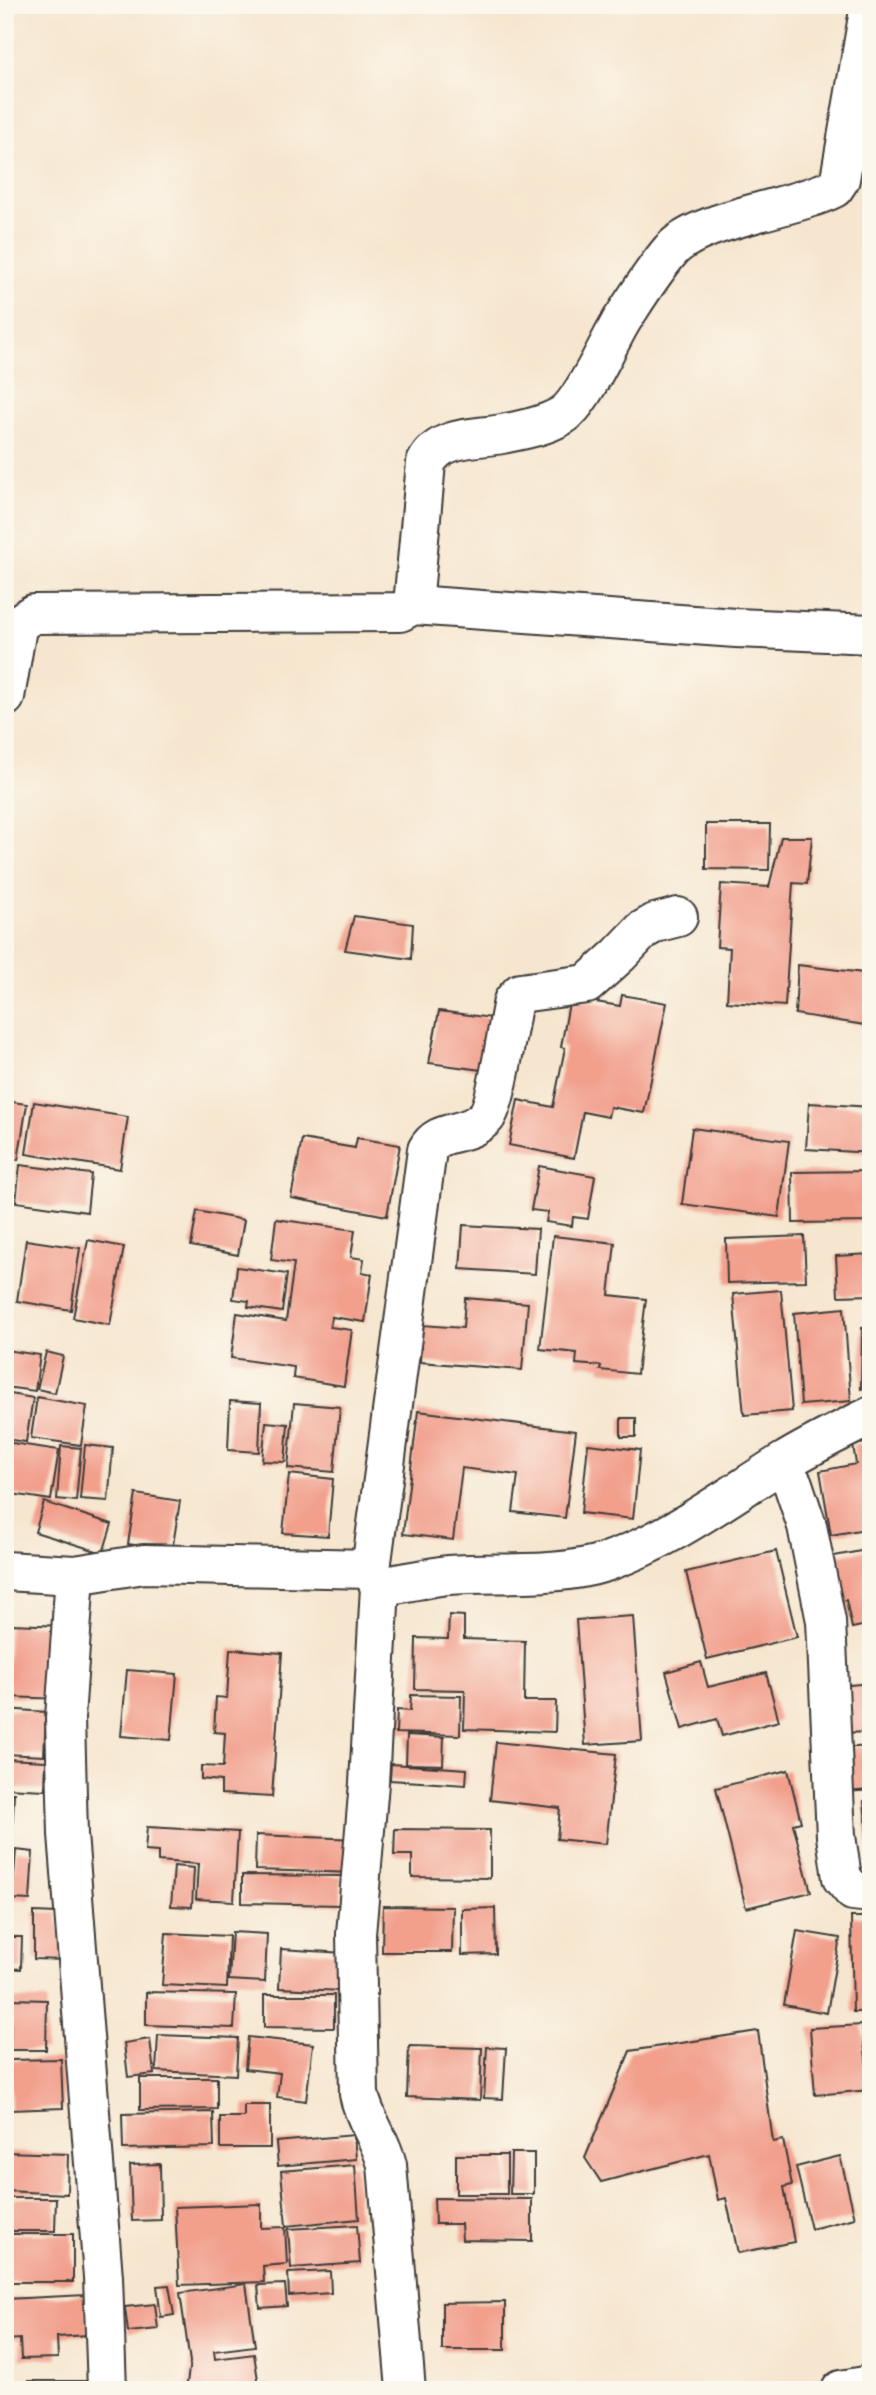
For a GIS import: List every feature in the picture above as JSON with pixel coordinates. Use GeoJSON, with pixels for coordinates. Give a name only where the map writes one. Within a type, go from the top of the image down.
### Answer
{"type":"FeatureCollection","features":[{"type":"Feature","properties":{"kind":"street"},"geometry":{"type":"LineString","coordinates":[[413,606],[426,463],[434,452],[460,439],[529,428],[562,415],[575,404],[622,320],[672,249],[702,230],[834,188],[840,180],[870,5]]}},
{"type":"Feature","properties":{"kind":"street"},"geometry":{"type":"LineString","coordinates":[[5,696],[18,628],[21,622],[33,614],[400,612],[413,606],[736,628],[871,634]]}},
{"type":"Feature","properties":{"kind":"street"},"geometry":{"type":"LineString","coordinates":[[406,2390],[387,2165],[384,2151],[361,2105],[356,1934],[369,1783],[375,1578],[426,1164],[430,1145],[438,1138],[471,1129],[488,1114],[492,1106],[513,1001],[520,993],[587,984],[643,930],[655,923],[678,917]]}},
{"type":"Feature","properties":{"kind":"street"},"geometry":{"type":"LineString","coordinates":[[5,1571],[75,1575],[144,1564],[375,1578],[559,1571],[605,1562],[692,1522],[824,1438],[871,1416]]}},
{"type":"Feature","properties":{"kind":"street"},"geometry":{"type":"LineString","coordinates":[[781,1464],[793,1484],[812,1545],[826,1621],[836,1836],[842,1878],[853,1891],[871,1892]]}},
{"type":"Feature","properties":{"kind":"street"},"geometry":{"type":"LineString","coordinates":[[75,1575],[65,1718],[68,1834],[103,2277],[107,2390]]}},
{"type":"Feature","properties":{"kind":"street"},"geometry":{"type":"LineString","coordinates":[[841,2390],[871,2385]]}},
{"type":"Feature","properties":{"kind":"building"},"geometry":{"type":"Polygon","coordinates":[[[706,824],[770,824],[769,870],[706,869],[706,824]]]}},
{"type":"Feature","properties":{"kind":"building"},"geometry":{"type":"Polygon","coordinates":[[[781,837],[812,837],[807,884],[793,883],[785,1006],[727,1002],[730,948],[717,947],[721,884],[769,887],[781,837]]]}},
{"type":"Feature","properties":{"kind":"building"},"geometry":{"type":"Polygon","coordinates":[[[354,916],[413,924],[411,959],[345,950],[354,916]]]}},
{"type":"Feature","properties":{"kind":"building"},"geometry":{"type":"Polygon","coordinates":[[[798,965],[871,974],[871,1026],[795,1014],[798,965]]]}},
{"type":"Feature","properties":{"kind":"building"},"geometry":{"type":"Polygon","coordinates":[[[622,995],[667,1003],[644,1113],[610,1107],[608,1117],[583,1112],[574,1158],[509,1145],[518,1100],[553,1107],[565,1048],[561,1047],[569,1003],[584,1000],[620,1006],[622,995]]]}},
{"type":"Feature","properties":{"kind":"building"},"geometry":{"type":"Polygon","coordinates":[[[439,1011],[492,1018],[489,1071],[429,1063],[439,1011]]]}},
{"type":"Feature","properties":{"kind":"building"},"geometry":{"type":"Polygon","coordinates":[[[5,1101],[27,1104],[18,1160],[5,1157],[5,1101]]]}},
{"type":"Feature","properties":{"kind":"building"},"geometry":{"type":"Polygon","coordinates":[[[34,1102],[128,1117],[120,1169],[26,1154],[34,1102]]]}},
{"type":"Feature","properties":{"kind":"building"},"geometry":{"type":"Polygon","coordinates":[[[809,1103],[871,1107],[871,1153],[806,1149],[809,1103]]]}},
{"type":"Feature","properties":{"kind":"building"},"geometry":{"type":"Polygon","coordinates":[[[692,1128],[789,1141],[779,1217],[682,1204],[692,1128]]]}},
{"type":"Feature","properties":{"kind":"building"},"geometry":{"type":"Polygon","coordinates":[[[357,1138],[400,1145],[387,1216],[291,1198],[302,1139],[355,1148],[357,1138]]]}},
{"type":"Feature","properties":{"kind":"building"},"geometry":{"type":"Polygon","coordinates":[[[5,1164],[12,1164],[8,1198],[5,1198],[5,1164]]]}},
{"type":"Feature","properties":{"kind":"building"},"geometry":{"type":"Polygon","coordinates":[[[20,1165],[91,1174],[87,1212],[16,1202],[20,1165]]]}},
{"type":"Feature","properties":{"kind":"building"},"geometry":{"type":"Polygon","coordinates":[[[539,1166],[595,1176],[588,1219],[573,1217],[572,1226],[546,1222],[548,1212],[531,1210],[539,1166]]]}},
{"type":"Feature","properties":{"kind":"building"},"geometry":{"type":"Polygon","coordinates":[[[871,1171],[871,1222],[793,1223],[792,1172],[871,1171]]]}},
{"type":"Feature","properties":{"kind":"building"},"geometry":{"type":"Polygon","coordinates":[[[197,1211],[244,1220],[238,1255],[191,1246],[197,1211]]]}},
{"type":"Feature","properties":{"kind":"building"},"geometry":{"type":"Polygon","coordinates":[[[276,1219],[355,1230],[351,1257],[364,1259],[362,1272],[372,1274],[365,1322],[332,1317],[330,1327],[352,1330],[344,1386],[293,1378],[294,1367],[231,1358],[237,1313],[286,1321],[294,1263],[271,1260],[276,1219]]]}},
{"type":"Feature","properties":{"kind":"building"},"geometry":{"type":"Polygon","coordinates":[[[463,1225],[538,1229],[535,1274],[460,1269],[463,1225]]]}},
{"type":"Feature","properties":{"kind":"building"},"geometry":{"type":"Polygon","coordinates":[[[553,1236],[615,1243],[609,1295],[646,1299],[637,1374],[576,1364],[577,1353],[540,1349],[553,1236]]]}},
{"type":"Feature","properties":{"kind":"building"},"geometry":{"type":"Polygon","coordinates":[[[804,1236],[806,1281],[727,1283],[726,1239],[804,1236]]]}},
{"type":"Feature","properties":{"kind":"building"},"geometry":{"type":"Polygon","coordinates":[[[26,1240],[80,1248],[71,1310],[17,1301],[26,1240]]]}},
{"type":"Feature","properties":{"kind":"building"},"geometry":{"type":"Polygon","coordinates":[[[88,1240],[124,1247],[110,1325],[73,1318],[88,1240]]]}},
{"type":"Feature","properties":{"kind":"building"},"geometry":{"type":"Polygon","coordinates":[[[871,1254],[871,1295],[838,1296],[836,1256],[871,1254]]]}},
{"type":"Feature","properties":{"kind":"building"},"geometry":{"type":"Polygon","coordinates":[[[237,1267],[287,1274],[282,1312],[248,1307],[249,1301],[233,1299],[237,1267]]]}},
{"type":"Feature","properties":{"kind":"building"},"geometry":{"type":"Polygon","coordinates":[[[781,1290],[792,1411],[744,1415],[733,1294],[781,1290]]]}},
{"type":"Feature","properties":{"kind":"building"},"geometry":{"type":"Polygon","coordinates":[[[465,1298],[528,1303],[522,1370],[420,1362],[422,1325],[463,1328],[465,1298]]]}},
{"type":"Feature","properties":{"kind":"building"},"geometry":{"type":"Polygon","coordinates":[[[844,1308],[851,1401],[801,1405],[794,1313],[844,1308]]]}},
{"type":"Feature","properties":{"kind":"building"},"geometry":{"type":"Polygon","coordinates":[[[871,1327],[871,1386],[861,1389],[862,1328],[871,1327]]]}},
{"type":"Feature","properties":{"kind":"building"},"geometry":{"type":"Polygon","coordinates":[[[5,1350],[40,1355],[35,1391],[5,1387],[5,1350]]]}},
{"type":"Feature","properties":{"kind":"building"},"geometry":{"type":"Polygon","coordinates":[[[46,1352],[63,1356],[55,1393],[37,1389],[46,1352]]]}},
{"type":"Feature","properties":{"kind":"building"},"geometry":{"type":"Polygon","coordinates":[[[5,1393],[33,1398],[26,1442],[5,1439],[5,1393]]]}},
{"type":"Feature","properties":{"kind":"building"},"geometry":{"type":"Polygon","coordinates":[[[37,1397],[87,1406],[81,1445],[31,1438],[37,1397]]]}},
{"type":"Feature","properties":{"kind":"building"},"geometry":{"type":"Polygon","coordinates":[[[230,1401],[261,1403],[259,1452],[228,1450],[230,1401]]]}},
{"type":"Feature","properties":{"kind":"building"},"geometry":{"type":"Polygon","coordinates":[[[294,1403],[340,1407],[334,1472],[288,1468],[294,1403]]]}},
{"type":"Feature","properties":{"kind":"building"},"geometry":{"type":"Polygon","coordinates":[[[418,1411],[576,1431],[565,1518],[513,1512],[518,1475],[462,1468],[453,1540],[403,1534],[418,1411]]]}},
{"type":"Feature","properties":{"kind":"building"},"geometry":{"type":"Polygon","coordinates":[[[621,1418],[636,1418],[636,1437],[621,1437],[621,1418]]]}},
{"type":"Feature","properties":{"kind":"building"},"geometry":{"type":"Polygon","coordinates":[[[266,1422],[288,1424],[285,1462],[262,1461],[266,1422]]]}},
{"type":"Feature","properties":{"kind":"building"},"geometry":{"type":"Polygon","coordinates":[[[5,1442],[59,1450],[51,1500],[5,1493],[5,1442]]]}},
{"type":"Feature","properties":{"kind":"building"},"geometry":{"type":"Polygon","coordinates":[[[865,1443],[869,1462],[871,1461],[871,1528],[831,1535],[820,1471],[856,1464],[853,1445],[865,1443]]]}},
{"type":"Feature","properties":{"kind":"building"},"geometry":{"type":"Polygon","coordinates":[[[588,1444],[640,1450],[633,1519],[581,1513],[588,1444]]]}},
{"type":"Feature","properties":{"kind":"building"},"geometry":{"type":"Polygon","coordinates":[[[85,1445],[113,1448],[108,1501],[80,1499],[85,1445]]]}},
{"type":"Feature","properties":{"kind":"building"},"geometry":{"type":"Polygon","coordinates":[[[61,1446],[81,1448],[76,1501],[57,1499],[61,1446]]]}},
{"type":"Feature","properties":{"kind":"building"},"geometry":{"type":"Polygon","coordinates":[[[289,1474],[333,1479],[328,1536],[283,1533],[289,1474]]]}},
{"type":"Feature","properties":{"kind":"building"},"geometry":{"type":"Polygon","coordinates":[[[136,1494],[180,1501],[172,1551],[128,1544],[136,1494]]]}},
{"type":"Feature","properties":{"kind":"building"},"geometry":{"type":"Polygon","coordinates":[[[44,1502],[112,1524],[103,1553],[35,1532],[44,1502]]]}},
{"type":"Feature","properties":{"kind":"building"},"geometry":{"type":"Polygon","coordinates":[[[871,1549],[871,1624],[852,1628],[846,1600],[832,1602],[824,1558],[871,1549]]]}},
{"type":"Feature","properties":{"kind":"building"},"geometry":{"type":"Polygon","coordinates":[[[776,1551],[797,1637],[707,1659],[686,1572],[776,1551]]]}},
{"type":"Feature","properties":{"kind":"building"},"geometry":{"type":"Polygon","coordinates":[[[449,1615],[464,1616],[464,1639],[525,1641],[524,1701],[556,1701],[555,1732],[464,1729],[465,1690],[415,1689],[416,1638],[448,1639],[449,1615]]]}},
{"type":"Feature","properties":{"kind":"building"},"geometry":{"type":"Polygon","coordinates":[[[633,1616],[642,1741],[585,1745],[576,1620],[633,1616]]]}},
{"type":"Feature","properties":{"kind":"building"},"geometry":{"type":"Polygon","coordinates":[[[9,1624],[66,1626],[63,1699],[6,1697],[9,1624]]]}},
{"type":"Feature","properties":{"kind":"building"},"geometry":{"type":"Polygon","coordinates":[[[230,1649],[282,1653],[272,1797],[221,1794],[221,1781],[201,1779],[201,1766],[223,1767],[225,1733],[214,1732],[216,1697],[227,1698],[230,1649]]]}},
{"type":"Feature","properties":{"kind":"building"},"geometry":{"type":"Polygon","coordinates":[[[701,1662],[708,1687],[766,1673],[779,1721],[722,1736],[717,1719],[682,1729],[666,1672],[701,1662]]]}},
{"type":"Feature","properties":{"kind":"building"},"geometry":{"type":"Polygon","coordinates":[[[127,1670],[177,1674],[171,1740],[121,1736],[127,1670]]]}},
{"type":"Feature","properties":{"kind":"building"},"geometry":{"type":"Polygon","coordinates":[[[871,1683],[871,1732],[842,1733],[839,1686],[871,1683]]]}},
{"type":"Feature","properties":{"kind":"building"},"geometry":{"type":"Polygon","coordinates":[[[411,1695],[461,1696],[460,1735],[396,1733],[397,1710],[410,1711],[411,1695]]]}},
{"type":"Feature","properties":{"kind":"building"},"geometry":{"type":"Polygon","coordinates":[[[5,1709],[46,1712],[44,1756],[5,1754],[5,1709]]]}},
{"type":"Feature","properties":{"kind":"building"},"geometry":{"type":"Polygon","coordinates":[[[407,1735],[444,1737],[443,1765],[406,1764],[407,1735]]]}},
{"type":"Feature","properties":{"kind":"building"},"geometry":{"type":"Polygon","coordinates":[[[496,1742],[616,1754],[606,1844],[557,1839],[560,1808],[490,1800],[496,1742]]]}},
{"type":"Feature","properties":{"kind":"building"},"geometry":{"type":"Polygon","coordinates":[[[871,1746],[871,1790],[845,1792],[841,1748],[871,1746]]]}},
{"type":"Feature","properties":{"kind":"building"},"geometry":{"type":"Polygon","coordinates":[[[5,1759],[46,1761],[45,1790],[5,1788],[5,1759]]]}},
{"type":"Feature","properties":{"kind":"building"},"geometry":{"type":"Polygon","coordinates":[[[391,1764],[467,1769],[466,1785],[390,1780],[391,1764]]]}},
{"type":"Feature","properties":{"kind":"building"},"geometry":{"type":"Polygon","coordinates":[[[788,1770],[801,1822],[793,1824],[811,1892],[746,1908],[716,1788],[788,1770]]]}},
{"type":"Feature","properties":{"kind":"building"},"geometry":{"type":"Polygon","coordinates":[[[5,1793],[14,1793],[12,1840],[5,1839],[5,1793]]]}},
{"type":"Feature","properties":{"kind":"building"},"geometry":{"type":"Polygon","coordinates":[[[871,1800],[871,1847],[868,1848],[864,1801],[871,1800]]]}},
{"type":"Feature","properties":{"kind":"building"},"geometry":{"type":"Polygon","coordinates":[[[147,1827],[238,1832],[234,1901],[196,1899],[198,1864],[158,1861],[158,1852],[145,1851],[147,1827]]]}},
{"type":"Feature","properties":{"kind":"building"},"geometry":{"type":"Polygon","coordinates":[[[395,1829],[490,1830],[490,1878],[412,1877],[412,1855],[394,1855],[395,1829]]]}},
{"type":"Feature","properties":{"kind":"building"},"geometry":{"type":"Polygon","coordinates":[[[256,1835],[358,1839],[358,1873],[255,1870],[256,1835]]]}},
{"type":"Feature","properties":{"kind":"building"},"geometry":{"type":"Polygon","coordinates":[[[5,1848],[11,1849],[8,1902],[5,1902],[5,1848]]]}},
{"type":"Feature","properties":{"kind":"building"},"geometry":{"type":"Polygon","coordinates":[[[16,1850],[33,1852],[30,1900],[12,1899],[16,1850]]]}},
{"type":"Feature","properties":{"kind":"building"},"geometry":{"type":"Polygon","coordinates":[[[174,1866],[194,1868],[192,1907],[171,1906],[174,1866]]]}},
{"type":"Feature","properties":{"kind":"building"},"geometry":{"type":"Polygon","coordinates":[[[242,1875],[341,1876],[341,1905],[242,1903],[242,1875]]]}},
{"type":"Feature","properties":{"kind":"building"},"geometry":{"type":"Polygon","coordinates":[[[383,1906],[453,1907],[452,1952],[382,1952],[383,1906]]]}},
{"type":"Feature","properties":{"kind":"building"},"geometry":{"type":"Polygon","coordinates":[[[495,1908],[496,1954],[462,1955],[462,1909],[495,1908]]]}},
{"type":"Feature","properties":{"kind":"building"},"geometry":{"type":"Polygon","coordinates":[[[34,1912],[57,1913],[65,1960],[34,1959],[34,1912]]]}},
{"type":"Feature","properties":{"kind":"building"},"geometry":{"type":"Polygon","coordinates":[[[851,1917],[871,1917],[871,2012],[853,2012],[851,1917]]]}},
{"type":"Feature","properties":{"kind":"building"},"geometry":{"type":"Polygon","coordinates":[[[797,1931],[840,1938],[827,2013],[784,2005],[797,1931]]]}},
{"type":"Feature","properties":{"kind":"building"},"geometry":{"type":"Polygon","coordinates":[[[232,1932],[267,1934],[265,1982],[229,1980],[232,1932]]]}},
{"type":"Feature","properties":{"kind":"building"},"geometry":{"type":"Polygon","coordinates":[[[166,1933],[229,1936],[227,1988],[162,1985],[166,1933]]]}},
{"type":"Feature","properties":{"kind":"building"},"geometry":{"type":"Polygon","coordinates":[[[5,1937],[22,1937],[21,1969],[5,1968],[5,1937]]]}},
{"type":"Feature","properties":{"kind":"building"},"geometry":{"type":"Polygon","coordinates":[[[281,1949],[344,1953],[342,1991],[279,1988],[281,1949]]]}},
{"type":"Feature","properties":{"kind":"building"},"geometry":{"type":"Polygon","coordinates":[[[146,1992],[236,1994],[234,2028],[146,2025],[146,1992]]]}},
{"type":"Feature","properties":{"kind":"building"},"geometry":{"type":"Polygon","coordinates":[[[264,1995],[334,1995],[334,2028],[264,2027],[264,1995]]]}},
{"type":"Feature","properties":{"kind":"building"},"geometry":{"type":"Polygon","coordinates":[[[11,1999],[47,2000],[46,2050],[10,2050],[11,1999]]]}},
{"type":"Feature","properties":{"kind":"building"},"geometry":{"type":"Polygon","coordinates":[[[862,2025],[870,2090],[815,2095],[810,2028],[862,2025]]]}},
{"type":"Feature","properties":{"kind":"building"},"geometry":{"type":"Polygon","coordinates":[[[758,2031],[773,2142],[783,2140],[792,2185],[784,2187],[794,2242],[738,2253],[726,2198],[718,2200],[709,2154],[601,2182],[585,2158],[630,2051],[758,2031]]]}},
{"type":"Feature","properties":{"kind":"building"},"geometry":{"type":"Polygon","coordinates":[[[158,2035],[238,2038],[236,2075],[156,2071],[158,2035]]]}},
{"type":"Feature","properties":{"kind":"building"},"geometry":{"type":"Polygon","coordinates":[[[248,2037],[313,2044],[306,2101],[277,2097],[280,2073],[245,2069],[248,2037]]]}},
{"type":"Feature","properties":{"kind":"building"},"geometry":{"type":"Polygon","coordinates":[[[150,2039],[154,2074],[128,2077],[124,2043],[150,2039]]]}},
{"type":"Feature","properties":{"kind":"building"},"geometry":{"type":"Polygon","coordinates":[[[409,2046],[482,2048],[480,2100],[407,2097],[409,2046]]]}},
{"type":"Feature","properties":{"kind":"building"},"geometry":{"type":"Polygon","coordinates":[[[487,2047],[506,2048],[503,2099],[484,2098],[487,2047]]]}},
{"type":"Feature","properties":{"kind":"building"},"geometry":{"type":"Polygon","coordinates":[[[61,2059],[63,2108],[11,2110],[10,2060],[61,2059]]]}},
{"type":"Feature","properties":{"kind":"building"},"geometry":{"type":"Polygon","coordinates":[[[140,2078],[217,2078],[217,2109],[140,2110],[140,2078]]]}},
{"type":"Feature","properties":{"kind":"building"},"geometry":{"type":"Polygon","coordinates":[[[244,2105],[270,2105],[270,2148],[220,2148],[220,2117],[244,2117],[244,2105]]]}},
{"type":"Feature","properties":{"kind":"building"},"geometry":{"type":"Polygon","coordinates":[[[213,2112],[214,2147],[123,2149],[122,2114],[213,2112]]]}},
{"type":"Feature","properties":{"kind":"building"},"geometry":{"type":"Polygon","coordinates":[[[354,2135],[356,2159],[278,2166],[276,2142],[354,2135]]]}},
{"type":"Feature","properties":{"kind":"building"},"geometry":{"type":"Polygon","coordinates":[[[5,2152],[68,2154],[67,2194],[5,2191],[5,2152]]]}},
{"type":"Feature","properties":{"kind":"building"},"geometry":{"type":"Polygon","coordinates":[[[511,2153],[534,2153],[534,2194],[510,2194],[511,2153]]]}},
{"type":"Feature","properties":{"kind":"building"},"geometry":{"type":"Polygon","coordinates":[[[456,2155],[507,2155],[507,2194],[456,2194],[456,2155]]]}},
{"type":"Feature","properties":{"kind":"building"},"geometry":{"type":"Polygon","coordinates":[[[840,2156],[855,2218],[811,2229],[796,2167],[840,2156]]]}},
{"type":"Feature","properties":{"kind":"building"},"geometry":{"type":"Polygon","coordinates":[[[160,2164],[161,2220],[132,2221],[130,2165],[160,2164]]]}},
{"type":"Feature","properties":{"kind":"building"},"geometry":{"type":"Polygon","coordinates":[[[355,2165],[359,2219],[286,2226],[281,2171],[355,2165]]]}},
{"type":"Feature","properties":{"kind":"building"},"geometry":{"type":"Polygon","coordinates":[[[5,2198],[56,2198],[55,2231],[5,2231],[5,2198]]]}},
{"type":"Feature","properties":{"kind":"building"},"geometry":{"type":"Polygon","coordinates":[[[434,2198],[532,2199],[532,2241],[462,2240],[461,2224],[435,2224],[434,2198]]]}},
{"type":"Feature","properties":{"kind":"building"},"geometry":{"type":"Polygon","coordinates":[[[261,2204],[261,2228],[285,2227],[287,2264],[263,2266],[264,2282],[179,2285],[175,2207],[261,2204]]]}},
{"type":"Feature","properties":{"kind":"building"},"geometry":{"type":"Polygon","coordinates":[[[357,2225],[360,2263],[291,2268],[288,2229],[357,2225]]]}},
{"type":"Feature","properties":{"kind":"building"},"geometry":{"type":"Polygon","coordinates":[[[5,2234],[73,2234],[73,2282],[5,2282],[5,2234]]]}},
{"type":"Feature","properties":{"kind":"building"},"geometry":{"type":"Polygon","coordinates":[[[330,2271],[331,2293],[289,2296],[288,2273],[330,2271]]]}},
{"type":"Feature","properties":{"kind":"building"},"geometry":{"type":"Polygon","coordinates":[[[246,2284],[255,2346],[214,2351],[215,2359],[254,2354],[259,2386],[271,2384],[272,2390],[186,2390],[190,2362],[180,2293],[246,2284]]]}},
{"type":"Feature","properties":{"kind":"building"},"geometry":{"type":"Polygon","coordinates":[[[285,2284],[287,2306],[260,2308],[258,2285],[285,2284]]]}},
{"type":"Feature","properties":{"kind":"building"},"geometry":{"type":"Polygon","coordinates":[[[169,2285],[174,2315],[161,2317],[157,2286],[169,2285]]]}},
{"type":"Feature","properties":{"kind":"building"},"geometry":{"type":"Polygon","coordinates":[[[86,2295],[88,2335],[57,2337],[58,2358],[21,2359],[20,2339],[5,2340],[5,2299],[86,2295]]]}},
{"type":"Feature","properties":{"kind":"building"},"geometry":{"type":"Polygon","coordinates":[[[505,2302],[505,2350],[442,2350],[442,2303],[505,2302]]]}},
{"type":"Feature","properties":{"kind":"building"},"geometry":{"type":"Polygon","coordinates":[[[155,2304],[158,2329],[128,2332],[125,2307],[155,2304]]]}},
{"type":"Feature","properties":{"kind":"building"},"geometry":{"type":"Polygon","coordinates":[[[29,2381],[86,2381],[86,2390],[29,2390],[29,2381]]]}}]}
